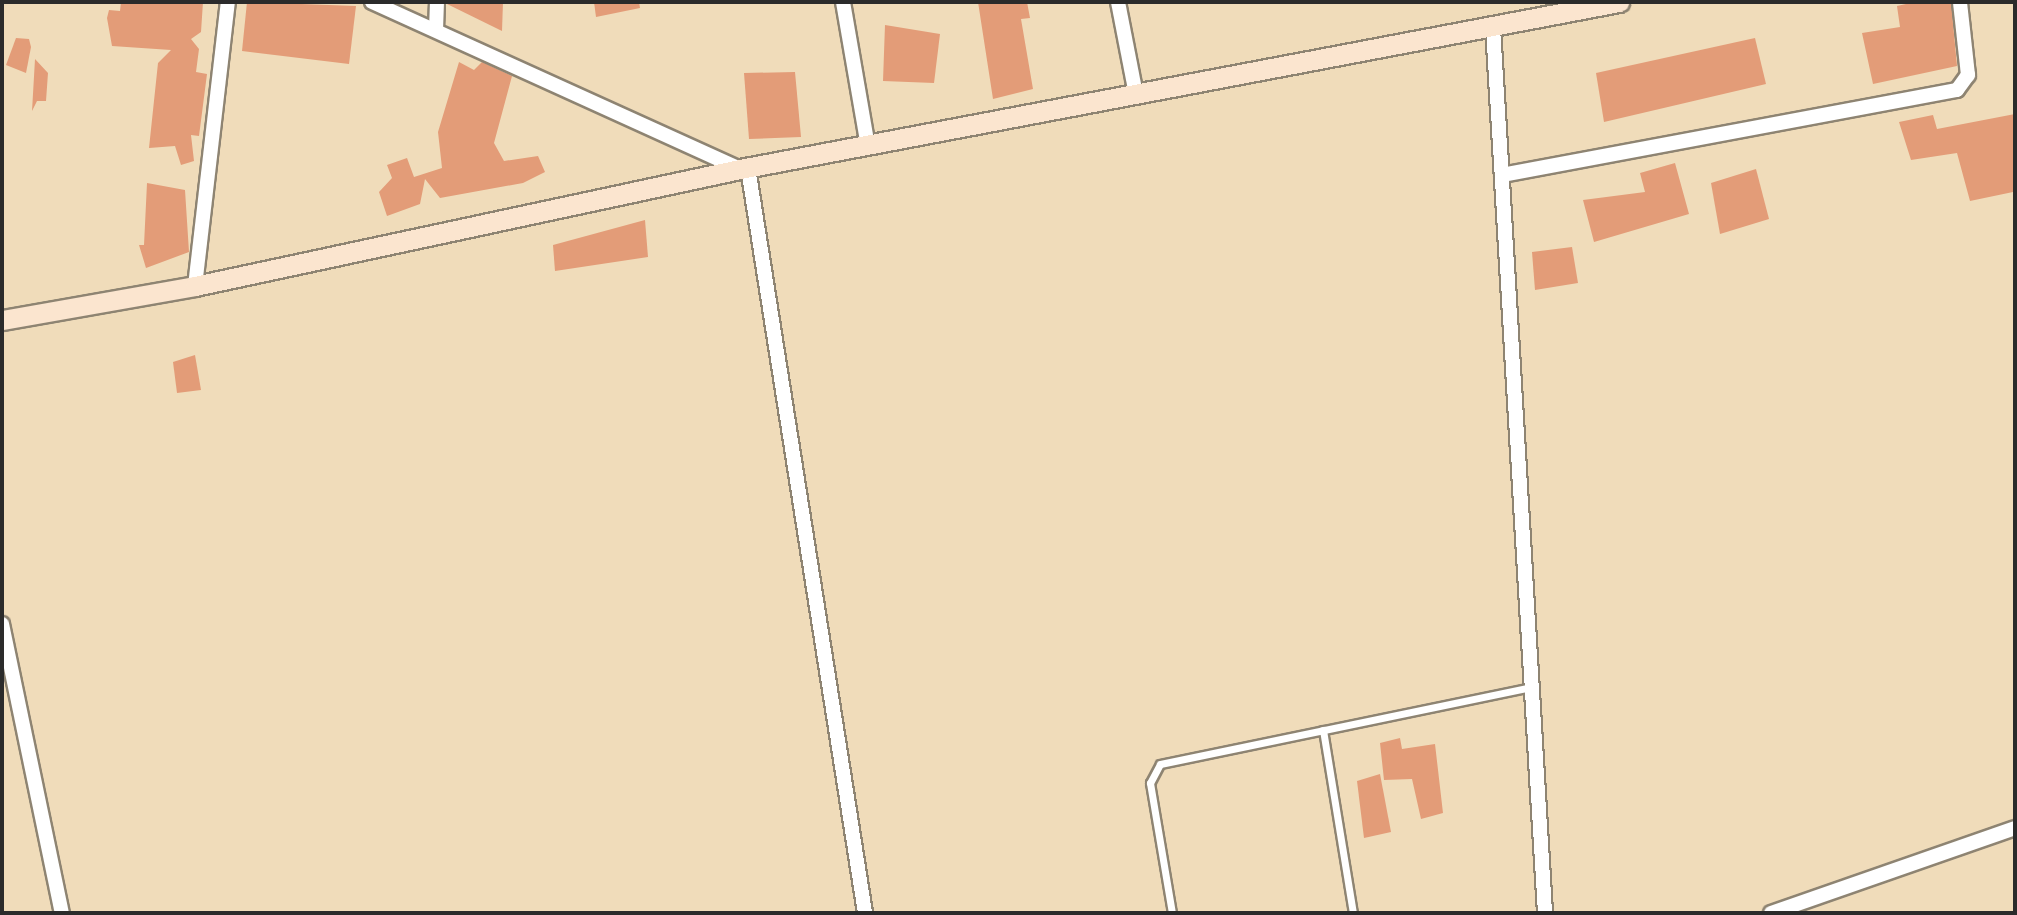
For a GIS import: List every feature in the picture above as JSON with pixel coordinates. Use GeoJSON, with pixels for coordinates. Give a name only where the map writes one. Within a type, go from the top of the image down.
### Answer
{"type":"FeatureCollection","features":[{"type":"Feature","properties":{"kind":"street"},"geometry":{"type":"LineString","coordinates":[[195,286],[228,2]]}},
{"type":"Feature","properties":{"kind":"street"},"geometry":{"type":"LineString","coordinates":[[372,2],[744,169]]}},
{"type":"Feature","properties":{"kind":"street"},"geometry":{"type":"LineString","coordinates":[[436,30],[437,2]]}},
{"type":"Feature","properties":{"kind":"street"},"geometry":{"type":"LineString","coordinates":[[843,2],[868,147]]}},
{"type":"Feature","properties":{"kind":"street"},"geometry":{"type":"LineString","coordinates":[[1118,2],[1136,95]]}},
{"type":"Feature","properties":{"kind":"street"},"geometry":{"type":"LineString","coordinates":[[2,320],[195,286],[744,169],[1619,2]]}},
{"type":"Feature","properties":{"kind":"street"},"geometry":{"type":"LineString","coordinates":[[1502,175],[1957,90],[1968,75],[1960,2]]}},
{"type":"Feature","properties":{"kind":"street"},"geometry":{"type":"LineString","coordinates":[[1493,27],[1545,913]]}},
{"type":"Feature","properties":{"kind":"street"},"geometry":{"type":"LineString","coordinates":[[744,169],[865,913]]}},
{"type":"Feature","properties":{"kind":"street"},"geometry":{"type":"LineString","coordinates":[[2,624],[62,913]]}},
{"type":"Feature","properties":{"kind":"street"},"geometry":{"type":"LineString","coordinates":[[1771,913],[2015,828]]}},
{"type":"Feature","properties":{"kind":"lane"},"geometry":{"type":"LineString","coordinates":[[1172,913],[1152,770],[1323,730],[1532,686]]}},
{"type":"Feature","properties":{"kind":"lane"},"geometry":{"type":"LineString","coordinates":[[1323,730],[1353,913]]}},
{"type":"Feature","properties":{"kind":"building"},"geometry":{"type":"Polygon","coordinates":[[[121,2],[203,2],[201,32],[191,39],[199,49],[196,72],[207,74],[199,136],[191,135],[194,161],[181,165],[175,146],[149,148],[158,63],[171,50],[112,46],[107,18],[109,10],[120,11],[121,2]]]}},
{"type":"Feature","properties":{"kind":"building"},"geometry":{"type":"Polygon","coordinates":[[[247,2],[356,6],[349,64],[242,51],[247,2]]]}},
{"type":"Feature","properties":{"kind":"building"},"geometry":{"type":"Polygon","coordinates":[[[503,2],[502,31],[447,4],[503,2]]]}},
{"type":"Feature","properties":{"kind":"building"},"geometry":{"type":"Polygon","coordinates":[[[594,2],[639,2],[640,8],[596,17],[594,2]]]}},
{"type":"Feature","properties":{"kind":"building"},"geometry":{"type":"Polygon","coordinates":[[[978,2],[1027,2],[1030,18],[1021,19],[1033,89],[993,99],[978,2]]]}},
{"type":"Feature","properties":{"kind":"building"},"geometry":{"type":"Polygon","coordinates":[[[1915,2],[1951,2],[1957,66],[1873,84],[1862,33],[1900,27],[1897,6],[1915,2]]]}},
{"type":"Feature","properties":{"kind":"building"},"geometry":{"type":"Polygon","coordinates":[[[885,25],[940,34],[934,83],[883,81],[885,25]]]}},
{"type":"Feature","properties":{"kind":"building"},"geometry":{"type":"Polygon","coordinates":[[[16,38],[29,39],[31,47],[26,73],[6,65],[16,38]]]}},
{"type":"Feature","properties":{"kind":"building"},"geometry":{"type":"Polygon","coordinates":[[[1755,38],[1766,84],[1604,122],[1596,73],[1755,38]]]}},
{"type":"Feature","properties":{"kind":"building"},"geometry":{"type":"Polygon","coordinates":[[[35,59],[48,73],[46,101],[37,101],[32,111],[35,59]]]}},
{"type":"Feature","properties":{"kind":"building"},"geometry":{"type":"Polygon","coordinates":[[[459,62],[474,70],[482,62],[512,76],[494,143],[504,161],[538,156],[545,172],[523,183],[440,198],[425,179],[420,204],[387,216],[379,192],[392,178],[387,165],[407,158],[414,177],[442,168],[438,132],[459,62]]]}},
{"type":"Feature","properties":{"kind":"building"},"geometry":{"type":"Polygon","coordinates":[[[795,72],[801,137],[749,139],[744,73],[795,72]]]}},
{"type":"Feature","properties":{"kind":"building"},"geometry":{"type":"Polygon","coordinates":[[[2015,114],[2013,192],[1970,201],[1957,153],[1911,160],[1899,122],[1933,115],[1937,129],[2015,114]]]}},
{"type":"Feature","properties":{"kind":"building"},"geometry":{"type":"Polygon","coordinates":[[[1675,163],[1689,214],[1594,242],[1583,200],[1645,192],[1640,173],[1675,163]]]}},
{"type":"Feature","properties":{"kind":"building"},"geometry":{"type":"Polygon","coordinates":[[[1756,169],[1769,219],[1720,234],[1711,183],[1756,169]]]}},
{"type":"Feature","properties":{"kind":"building"},"geometry":{"type":"Polygon","coordinates":[[[147,183],[185,190],[189,252],[146,268],[139,245],[144,245],[147,183]]]}},
{"type":"Feature","properties":{"kind":"building"},"geometry":{"type":"Polygon","coordinates":[[[645,220],[648,257],[555,271],[553,245],[645,220]]]}},
{"type":"Feature","properties":{"kind":"building"},"geometry":{"type":"Polygon","coordinates":[[[1572,247],[1578,283],[1535,290],[1532,252],[1572,247]]]}},
{"type":"Feature","properties":{"kind":"building"},"geometry":{"type":"Polygon","coordinates":[[[195,355],[201,390],[177,393],[173,362],[195,355]]]}},
{"type":"Feature","properties":{"kind":"building"},"geometry":{"type":"Polygon","coordinates":[[[1400,738],[1402,749],[1435,744],[1443,813],[1421,819],[1412,779],[1384,780],[1380,743],[1400,738]]]}},
{"type":"Feature","properties":{"kind":"building"},"geometry":{"type":"Polygon","coordinates":[[[1380,774],[1391,832],[1364,838],[1357,781],[1380,774]]]}}]}
